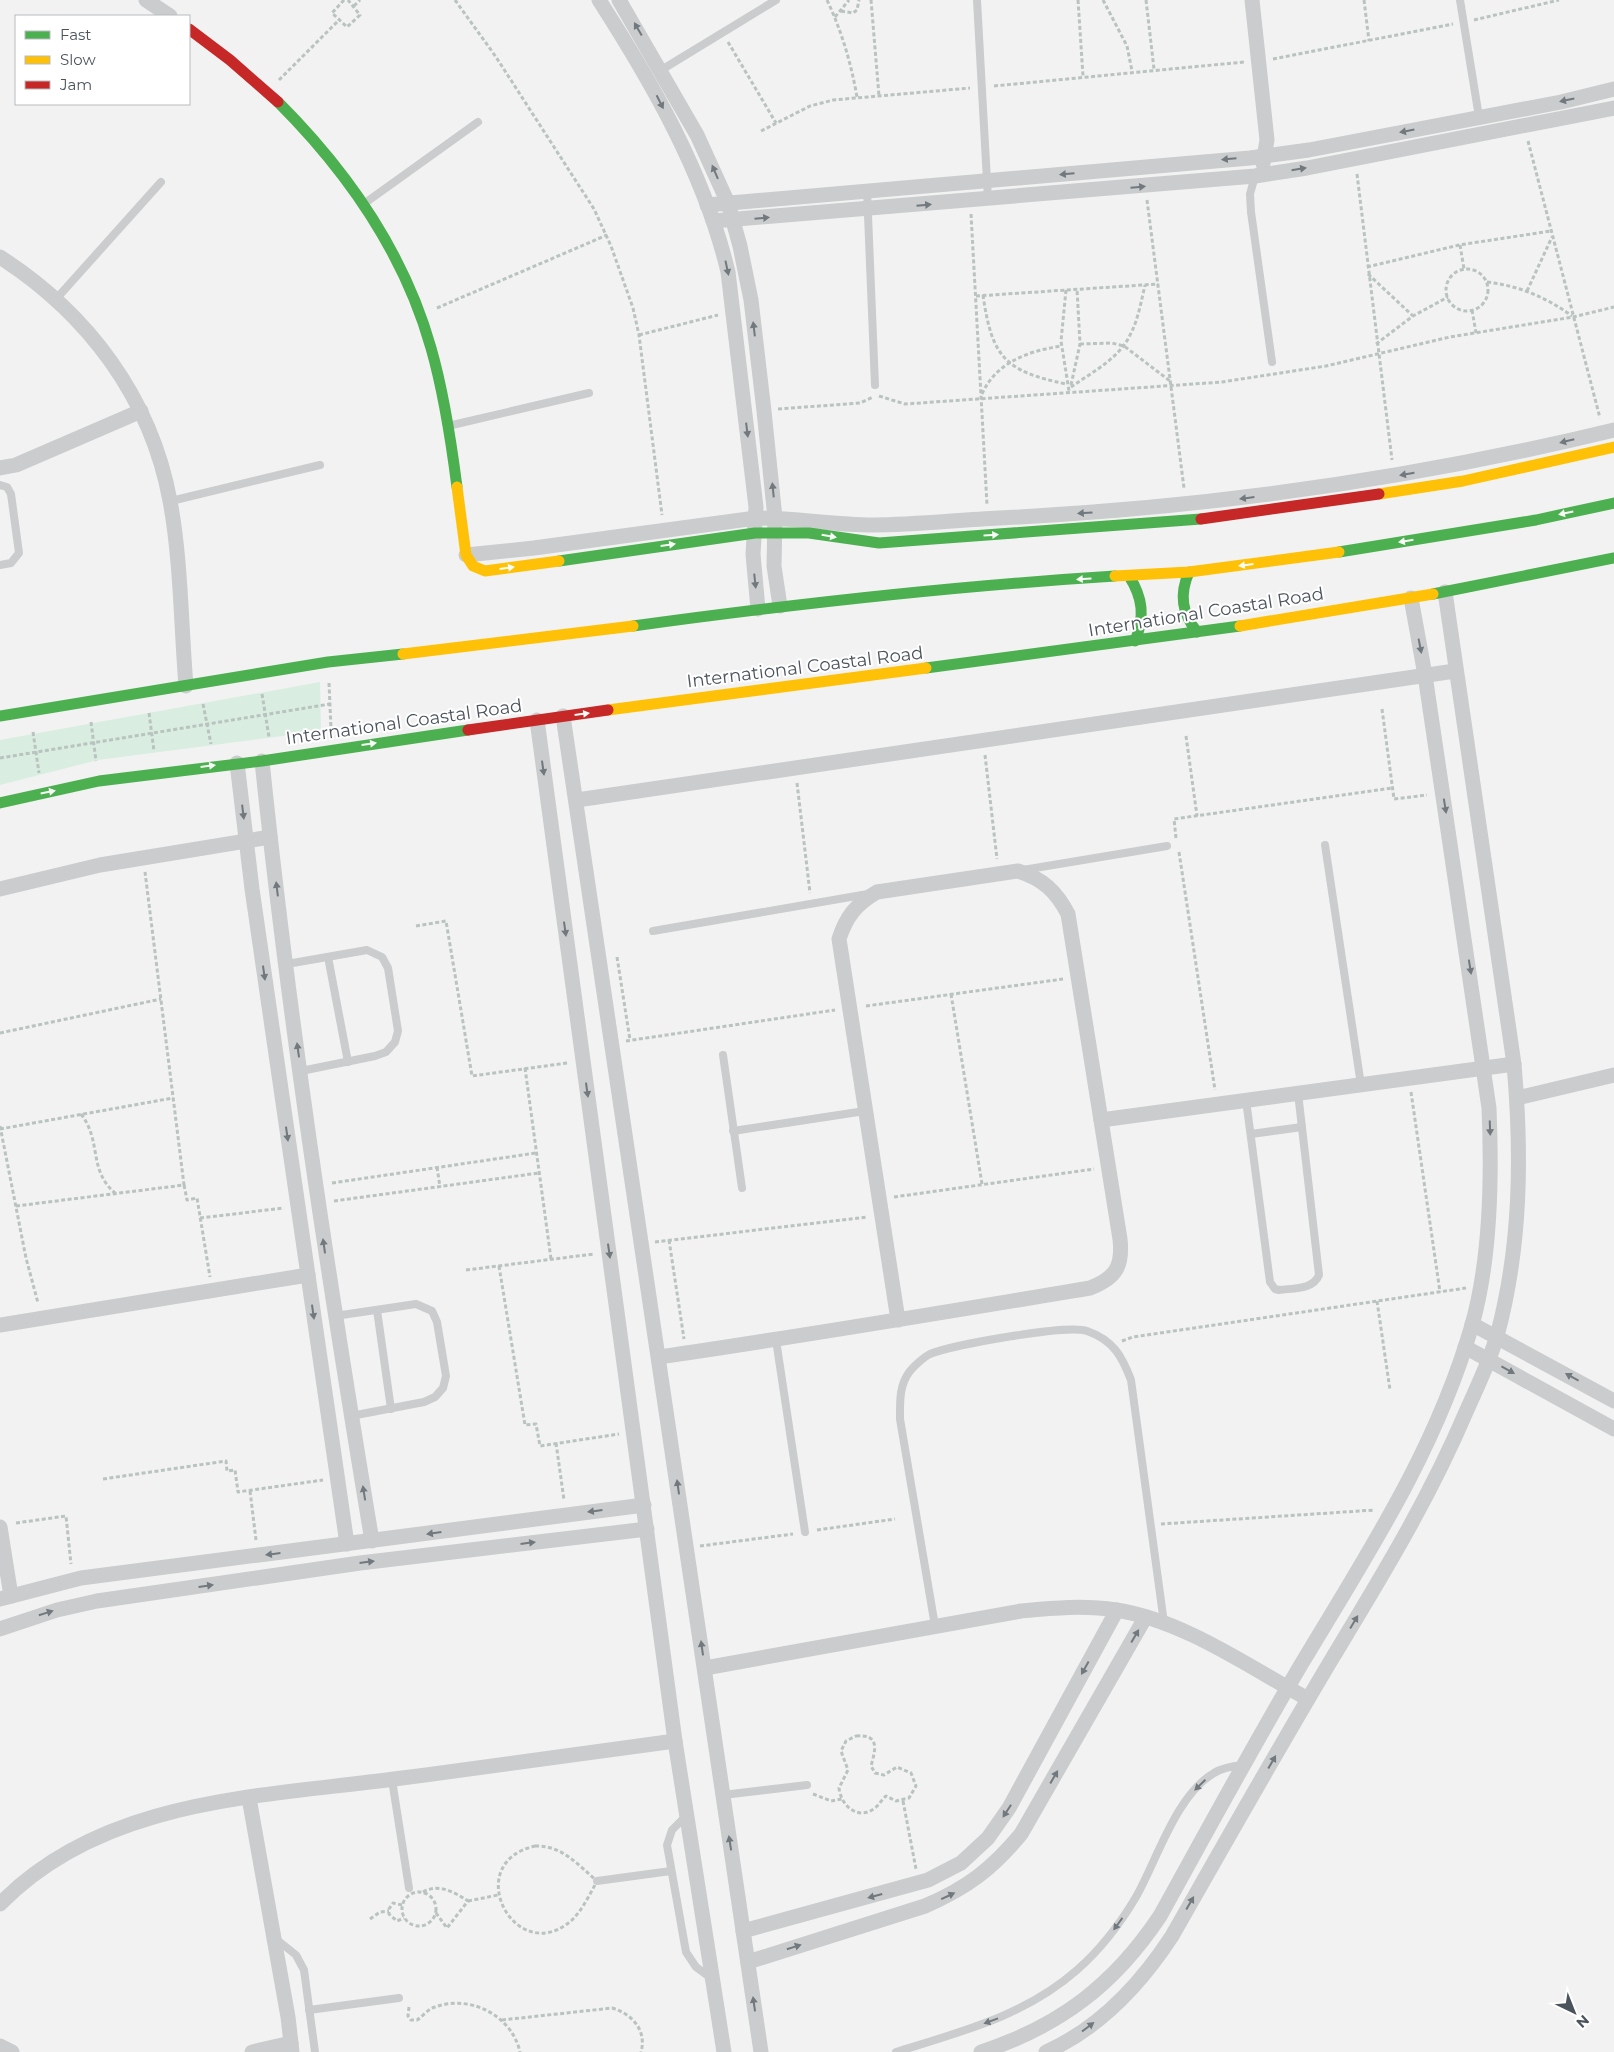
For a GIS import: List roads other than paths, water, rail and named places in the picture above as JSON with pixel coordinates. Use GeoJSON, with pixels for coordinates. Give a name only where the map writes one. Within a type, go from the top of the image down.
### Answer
{"type":"FeatureCollection","features":[{"type":"Feature","properties":{"kind":"main road"},"geometry":{"type":"LineString","coordinates":[[190,30],[227,56],[268,91],[329,156],[365,203],[404,272],[421,315],[431,348],[446,426],[466,555],[474,568],[486,571],[755,533],[775,525],[808,533],[879,543],[1218,518],[1463,481],[1614,447]]}},
{"type":"Feature","properties":{"kind":"main road"},"geometry":{"type":"LineString","coordinates":[[0,716],[328,662],[508,643],[780,606],[998,583],[1189,572],[1296,559],[1536,520],[1614,503]]}},
{"type":"Feature","properties":{"kind":"main road","name":"International Coastal Road"},"geometry":{"type":"LineString","coordinates":[[0,802],[99,782],[156,773],[267,760],[562,716],[1197,632],[1445,592],[1614,558]]}},
{"type":"Feature","properties":{"kind":"main road"},"geometry":{"type":"LineString","coordinates":[[1189,572],[1183,584],[1182,610],[1188,622],[1197,632]]}},
{"type":"Feature","properties":{"kind":"main road"},"geometry":{"type":"LineString","coordinates":[[1129,576],[1137,587],[1142,601],[1142,622],[1135,641]]}},
{"type":"Feature","properties":{"kind":"street"},"geometry":{"type":"LineString","coordinates":[[146,0],[168,15]]}},
{"type":"Feature","properties":{"kind":"street"},"geometry":{"type":"LineString","coordinates":[[599,0],[647,79],[678,138],[707,205],[728,272],[756,518],[753,554],[758,609]]}},
{"type":"Feature","properties":{"kind":"street"},"geometry":{"type":"LineString","coordinates":[[619,0],[697,135],[728,203],[733,220],[751,300],[775,525],[773,556],[780,606]]}},
{"type":"Feature","properties":{"kind":"street"},"geometry":{"type":"LineString","coordinates":[[1252,0],[1267,140],[1266,156],[1255,176]]}},
{"type":"Feature","properties":{"kind":"street"},"geometry":{"type":"LineString","coordinates":[[707,205],[1266,156],[1309,150],[1479,118],[1614,89]]}},
{"type":"Feature","properties":{"kind":"street"},"geometry":{"type":"LineString","coordinates":[[713,222],[1255,176],[1614,108]]}},
{"type":"Feature","properties":{"kind":"street"},"geometry":{"type":"LineString","coordinates":[[0,257],[29,276],[57,298],[90,332],[118,370],[141,411],[154,440],[170,501],[192,685]]}},
{"type":"Feature","properties":{"kind":"street"},"geometry":{"type":"LineString","coordinates":[[0,468],[16,465],[141,411]]}},
{"type":"Feature","properties":{"kind":"street"},"geometry":{"type":"LineString","coordinates":[[466,555],[756,518],[775,525],[874,525],[1186,505],[1460,465],[1609,431]]}},
{"type":"Feature","properties":{"kind":"street"},"geometry":{"type":"LineString","coordinates":[[1046,2052],[1084,2031],[1110,2011],[1154,1963],[1434,1486],[1489,1360],[1497,1335],[1510,1275],[1517,1225],[1520,1175],[1517,1098],[1514,1064],[1445,592]]}},
{"type":"Feature","properties":{"kind":"street"},"geometry":{"type":"LineString","coordinates":[[981,2052],[1019,2038],[1069,2012],[1091,1995],[1130,1957],[1160,1916],[1243,1765],[1394,1509],[1425,1451],[1472,1324],[1480,1286],[1488,1224],[1490,1186],[1489,1108],[1425,675],[1411,598]]}},
{"type":"Feature","properties":{"kind":"street"},"geometry":{"type":"LineString","coordinates":[[577,800],[1455,670]]}},
{"type":"Feature","properties":{"kind":"street"},"geometry":{"type":"LineString","coordinates":[[562,716],[577,800],[761,2052]]}},
{"type":"Feature","properties":{"kind":"street"},"geometry":{"type":"LineString","coordinates":[[537,720],[675,1741],[724,2052]]}},
{"type":"Feature","properties":{"kind":"street"},"geometry":{"type":"LineString","coordinates":[[267,760],[270,837],[318,1203],[372,1541]]}},
{"type":"Feature","properties":{"kind":"street"},"geometry":{"type":"LineString","coordinates":[[237,763],[246,842],[347,1544]]}},
{"type":"Feature","properties":{"kind":"street"},"geometry":{"type":"LineString","coordinates":[[0,889],[100,865],[270,837]]}},
{"type":"Feature","properties":{"kind":"street"},"geometry":{"type":"LineString","coordinates":[[659,1357],[776,1340],[898,1320],[1090,1288],[1105,1282],[1116,1270],[1122,1255],[1068,914],[1060,898],[1049,886],[1035,876],[1018,871],[877,892],[863,900],[852,911],[844,924],[839,939],[898,1320]]}},
{"type":"Feature","properties":{"kind":"street"},"geometry":{"type":"LineString","coordinates":[[1101,1120],[1514,1064]]}},
{"type":"Feature","properties":{"kind":"street"},"geometry":{"type":"LineString","coordinates":[[1517,1098],[1614,1074]]}},
{"type":"Feature","properties":{"kind":"street"},"geometry":{"type":"LineString","coordinates":[[0,1325],[308,1275]]}},
{"type":"Feature","properties":{"kind":"street"},"geometry":{"type":"LineString","coordinates":[[1472,1324],[1497,1335],[1614,1401]]}},
{"type":"Feature","properties":{"kind":"street"},"geometry":{"type":"LineString","coordinates":[[1464,1347],[1614,1429]]}},
{"type":"Feature","properties":{"kind":"street"},"geometry":{"type":"LineString","coordinates":[[5,1525],[5,1598],[73,1580],[92,1577],[644,1505]]}},
{"type":"Feature","properties":{"kind":"street"},"geometry":{"type":"LineString","coordinates":[[0,1629],[57,1610],[97,1601],[360,1563],[647,1528]]}},
{"type":"Feature","properties":{"kind":"street"},"geometry":{"type":"LineString","coordinates":[[92,1577],[97,1601]]}},
{"type":"Feature","properties":{"kind":"street"},"geometry":{"type":"LineString","coordinates":[[705,1668],[1021,1611],[1069,1606],[1117,1610],[1164,1623],[1194,1636],[1308,1699]]}},
{"type":"Feature","properties":{"kind":"street"},"geometry":{"type":"LineString","coordinates":[[743,1931],[918,1883],[960,1863],[988,1838],[1009,1808],[1117,1610]]}},
{"type":"Feature","properties":{"kind":"street"},"geometry":{"type":"LineString","coordinates":[[748,1962],[925,1906],[953,1894],[979,1878],[1002,1858],[1021,1834],[1145,1618]]}},
{"type":"Feature","properties":{"kind":"street"},"geometry":{"type":"LineString","coordinates":[[0,1904],[16,1888],[48,1863],[116,1828],[167,1812],[249,1798],[675,1741]]}},
{"type":"Feature","properties":{"kind":"street"},"geometry":{"type":"LineString","coordinates":[[249,1798],[292,2048],[252,2052]]}},
{"type":"Feature","properties":{"kind":"street"},"geometry":{"type":"LineString","coordinates":[[0,2046],[12,2052]]}},
{"type":"Feature","properties":{"kind":"lane"},"geometry":{"type":"LineString","coordinates":[[647,79],[776,0]]}},
{"type":"Feature","properties":{"kind":"lane"},"geometry":{"type":"LineString","coordinates":[[978,0],[988,199]]}},
{"type":"Feature","properties":{"kind":"lane"},"geometry":{"type":"LineString","coordinates":[[1460,0],[1479,118]]}},
{"type":"Feature","properties":{"kind":"lane"},"geometry":{"type":"LineString","coordinates":[[365,203],[478,122]]}},
{"type":"Feature","properties":{"kind":"lane"},"geometry":{"type":"LineString","coordinates":[[1255,176],[1250,194],[1251,212],[1272,362]]}},
{"type":"Feature","properties":{"kind":"lane"},"geometry":{"type":"LineString","coordinates":[[57,298],[161,182]]}},
{"type":"Feature","properties":{"kind":"lane"},"geometry":{"type":"LineString","coordinates":[[867,191],[875,385]]}},
{"type":"Feature","properties":{"kind":"lane"},"geometry":{"type":"LineString","coordinates":[[446,426],[589,393]]}},
{"type":"Feature","properties":{"kind":"lane"},"geometry":{"type":"LineString","coordinates":[[170,501],[320,465]]}},
{"type":"Feature","properties":{"kind":"lane"},"geometry":{"type":"LineString","coordinates":[[0,485],[7,487],[11,494],[19,553],[10,563],[0,565]]}},
{"type":"Feature","properties":{"kind":"lane"},"geometry":{"type":"LineString","coordinates":[[1324,845],[1361,1085]]}},
{"type":"Feature","properties":{"kind":"lane"},"geometry":{"type":"LineString","coordinates":[[1018,871],[1167,846]]}},
{"type":"Feature","properties":{"kind":"lane"},"geometry":{"type":"LineString","coordinates":[[653,931],[877,892]]}},
{"type":"Feature","properties":{"kind":"lane"},"geometry":{"type":"LineString","coordinates":[[287,964],[373,951],[382,957],[388,968],[398,1031],[394,1042],[381,1054],[301,1071]]}},
{"type":"Feature","properties":{"kind":"lane"},"geometry":{"type":"LineString","coordinates":[[328,957],[348,1062]]}},
{"type":"Feature","properties":{"kind":"lane"},"geometry":{"type":"LineString","coordinates":[[722,1055],[742,1188]]}},
{"type":"Feature","properties":{"kind":"lane"},"geometry":{"type":"LineString","coordinates":[[1246,1100],[1272,1286],[1279,1290],[1309,1286],[1317,1280],[1319,1275],[1298,1094]]}},
{"type":"Feature","properties":{"kind":"lane"},"geometry":{"type":"LineString","coordinates":[[733,1131],[865,1111]]}},
{"type":"Feature","properties":{"kind":"lane"},"geometry":{"type":"LineString","coordinates":[[1251,1134],[1302,1127]]}},
{"type":"Feature","properties":{"kind":"lane"},"geometry":{"type":"LineString","coordinates":[[335,1316],[416,1304],[432,1311],[437,1322],[446,1376],[443,1388],[430,1400],[351,1416]]}},
{"type":"Feature","properties":{"kind":"lane"},"geometry":{"type":"LineString","coordinates":[[377,1310],[391,1408]]}},
{"type":"Feature","properties":{"kind":"lane"},"geometry":{"type":"LineString","coordinates":[[935,1626],[900,1419],[900,1394],[910,1372],[928,1355],[951,1347],[1062,1329],[1086,1330],[1107,1340],[1123,1358],[1131,1380],[1164,1623]]}},
{"type":"Feature","properties":{"kind":"lane"},"geometry":{"type":"LineString","coordinates":[[776,1340],[805,1532]]}},
{"type":"Feature","properties":{"kind":"lane"},"geometry":{"type":"LineString","coordinates":[[896,2052],[1017,2011],[1045,1994],[1078,1969],[1095,1952],[1124,1916],[1137,1895],[1158,1850],[1192,1792],[1214,1772],[1243,1765]]}},
{"type":"Feature","properties":{"kind":"lane"},"geometry":{"type":"LineString","coordinates":[[392,1780],[409,1888]]}},
{"type":"Feature","properties":{"kind":"lane"},"geometry":{"type":"LineString","coordinates":[[723,1795],[807,1786]]}},
{"type":"Feature","properties":{"kind":"lane"},"geometry":{"type":"LineString","coordinates":[[687,1815],[676,1824],[667,1845],[686,1952],[696,1967],[712,1978]]}},
{"type":"Feature","properties":{"kind":"lane"},"geometry":{"type":"LineString","coordinates":[[597,1881],[671,1870]]}},
{"type":"Feature","properties":{"kind":"lane"},"geometry":{"type":"LineString","coordinates":[[273,1937],[289,1949],[301,1963],[306,1977],[315,2052]]}},
{"type":"Feature","properties":{"kind":"lane"},"geometry":{"type":"LineString","coordinates":[[309,2010],[399,1998]]}}]}
